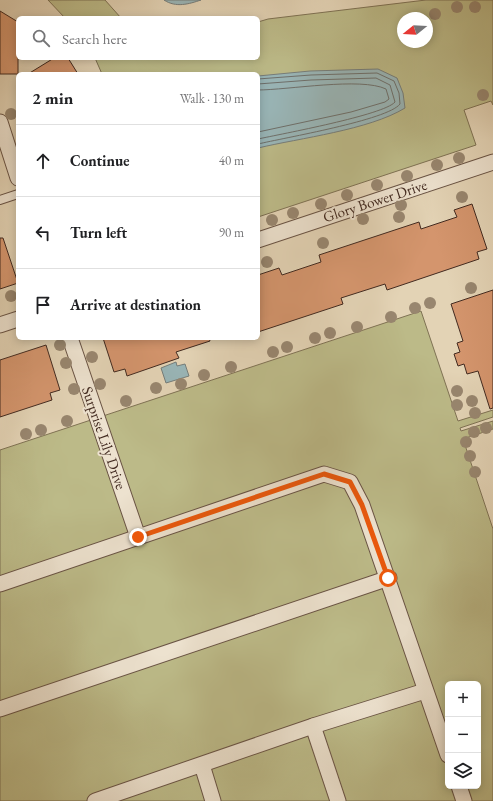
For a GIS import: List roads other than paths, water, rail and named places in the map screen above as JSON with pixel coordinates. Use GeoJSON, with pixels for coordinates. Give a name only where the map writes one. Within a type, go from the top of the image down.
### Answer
{"type":"FeatureCollection","features":[{"type":"Feature","properties":{"kind":"street"},"geometry":{"type":"LineString","coordinates":[[0,122],[16,172]]}},
{"type":"Feature","properties":{"kind":"street","name":"Glory Bower Drive"},"geometry":{"type":"LineString","coordinates":[[260,239],[493,163]]}},
{"type":"Feature","properties":{"kind":"street"},"geometry":{"type":"LineString","coordinates":[[0,325],[16,320]]}},
{"type":"Feature","properties":{"kind":"street","name":"Surprise Lily Drive"},"geometry":{"type":"LineString","coordinates":[[71,340],[138,537]]}},
{"type":"Feature","properties":{"kind":"street"},"geometry":{"type":"LineString","coordinates":[[0,584],[324,474],[350,482],[362,505],[447,753]]}},
{"type":"Feature","properties":{"kind":"street"},"geometry":{"type":"LineString","coordinates":[[0,709],[388,578]]}},
{"type":"Feature","properties":{"kind":"street"},"geometry":{"type":"LineString","coordinates":[[95,801],[313,726],[425,691]]}},
{"type":"Feature","properties":{"kind":"street"},"geometry":{"type":"LineString","coordinates":[[313,726],[338,801]]}},
{"type":"Feature","properties":{"kind":"street"},"geometry":{"type":"LineString","coordinates":[[202,765],[213,801]]}},
{"type":"Feature","properties":{"kind":"street"},"geometry":{"type":"LineString","coordinates":[[460,789],[464,801]]}},
{"type":"Feature","properties":{"kind":"lane"},"geometry":{"type":"LineString","coordinates":[[0,200],[16,195]]}},
{"type":"Feature","properties":{"kind":"water"},"geometry":{"type":"Polygon","coordinates":[[[164,0],[201,0],[178,5],[164,0]]]}},
{"type":"Feature","properties":{"kind":"water"},"geometry":{"type":"Polygon","coordinates":[[[378,69],[397,78],[403,93],[405,108],[390,116],[354,128],[260,148],[260,76],[310,71],[378,69]]]}},
{"type":"Feature","properties":{"kind":"water"},"geometry":{"type":"Polygon","coordinates":[[[176,362],[177,366],[185,364],[189,376],[166,383],[161,368],[176,362]]]}}]}
